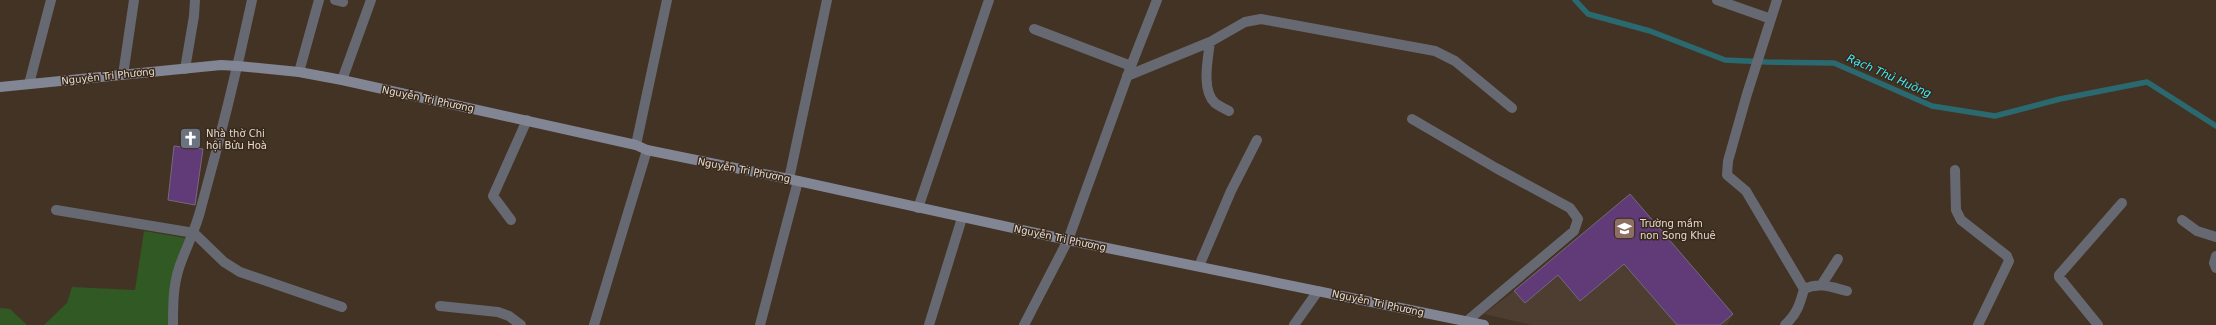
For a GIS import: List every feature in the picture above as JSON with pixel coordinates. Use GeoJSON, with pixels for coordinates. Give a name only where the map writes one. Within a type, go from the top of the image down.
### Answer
{"type":"FeatureCollection","features":[{"type":"Feature","properties":{"kind":"main road","name":"Nguyễn Tri Phương"},"geometry":{"type":"LineString","coordinates":[[0,87],[221,65],[299,72],[527,120],[636,145],[648,150],[793,180],[962,218],[1199,266],[1466,323],[1484,325]]}},
{"type":"Feature","properties":{"kind":"street"},"geometry":{"type":"LineString","coordinates":[[29,84],[51,0]]}},
{"type":"Feature","properties":{"kind":"street"},"geometry":{"type":"LineString","coordinates":[[123,75],[134,0]]}},
{"type":"Feature","properties":{"kind":"street"},"geometry":{"type":"LineString","coordinates":[[185,69],[194,16],[194,0]]}},
{"type":"Feature","properties":{"kind":"street"},"geometry":{"type":"LineString","coordinates":[[174,325],[173,296],[179,269],[194,233],[238,66],[252,0]]}},
{"type":"Feature","properties":{"kind":"street"},"geometry":{"type":"LineString","coordinates":[[299,72],[319,0]]}},
{"type":"Feature","properties":{"kind":"street"},"geometry":{"type":"LineString","coordinates":[[342,80],[371,0]]}},
{"type":"Feature","properties":{"kind":"street"},"geometry":{"type":"LineString","coordinates":[[636,145],[667,0]]}},
{"type":"Feature","properties":{"kind":"street"},"geometry":{"type":"LineString","coordinates":[[760,325],[793,180],[828,0]]}},
{"type":"Feature","properties":{"kind":"street"},"geometry":{"type":"LineString","coordinates":[[918,208],[989,0]]}},
{"type":"Feature","properties":{"kind":"street"},"geometry":{"type":"LineString","coordinates":[[1024,325],[1068,240],[1127,76],[1157,0]]}},
{"type":"Feature","properties":{"kind":"street"},"geometry":{"type":"LineString","coordinates":[[1717,0],[1771,19]]}},
{"type":"Feature","properties":{"kind":"street"},"geometry":{"type":"LineString","coordinates":[[1777,0],[1747,94],[1728,161],[1727,175],[1746,191],[1804,289],[1800,307],[1785,325]]}},
{"type":"Feature","properties":{"kind":"street"},"geometry":{"type":"LineString","coordinates":[[1127,76],[1210,42],[1245,22],[1260,18],[1436,51],[1455,61],[1512,108]]}},
{"type":"Feature","properties":{"kind":"street"},"geometry":{"type":"LineString","coordinates":[[1034,29],[1131,66]]}},
{"type":"Feature","properties":{"kind":"street"},"geometry":{"type":"LineString","coordinates":[[1210,42],[1207,75],[1210,94],[1216,104],[1229,111]]}},
{"type":"Feature","properties":{"kind":"street"},"geometry":{"type":"LineString","coordinates":[[1412,119],[1496,168],[1570,208],[1578,219],[1574,231],[1466,323]]}},
{"type":"Feature","properties":{"kind":"street"},"geometry":{"type":"LineString","coordinates":[[511,220],[493,196],[527,120]]}},
{"type":"Feature","properties":{"kind":"street"},"geometry":{"type":"LineString","coordinates":[[1199,266],[1231,191],[1257,140]]}},
{"type":"Feature","properties":{"kind":"street"},"geometry":{"type":"LineString","coordinates":[[594,325],[648,150]]}},
{"type":"Feature","properties":{"kind":"street"},"geometry":{"type":"LineString","coordinates":[[1955,170],[1956,210],[1961,220],[2007,256],[2009,261],[1978,325]]}},
{"type":"Feature","properties":{"kind":"street"},"geometry":{"type":"LineString","coordinates":[[2098,325],[2059,278],[2060,274],[2122,203]]}},
{"type":"Feature","properties":{"kind":"street"},"geometry":{"type":"LineString","coordinates":[[56,210],[194,233],[224,262],[240,272],[342,307]]}},
{"type":"Feature","properties":{"kind":"street"},"geometry":{"type":"LineString","coordinates":[[929,325],[962,218]]}},
{"type":"Feature","properties":{"kind":"street"},"geometry":{"type":"LineString","coordinates":[[2182,220],[2197,231],[2216,237]]}},
{"type":"Feature","properties":{"kind":"street"},"geometry":{"type":"LineString","coordinates":[[2216,256],[2214,263],[2216,268]]}},
{"type":"Feature","properties":{"kind":"street"},"geometry":{"type":"LineString","coordinates":[[1822,284],[1838,259]]}},
{"type":"Feature","properties":{"kind":"street"},"geometry":{"type":"LineString","coordinates":[[1804,289],[1812,285],[1822,284],[1847,291]]}},
{"type":"Feature","properties":{"kind":"street"},"geometry":{"type":"LineString","coordinates":[[1294,325],[1318,291]]}},
{"type":"Feature","properties":{"kind":"street"},"geometry":{"type":"LineString","coordinates":[[440,306],[498,312],[509,316],[521,325]]}},
{"type":"Feature","properties":{"kind":"shaded area","name":"Trường mầm non Song Khuê"},"geometry":{"type":"Polygon","coordinates":[[[1630,194],[1733,314],[1727,325],[1532,325],[1484,314],[1549,264],[1630,194]]]}},
{"type":"Feature","properties":{"kind":"green space"},"geometry":{"type":"Polygon","coordinates":[[[144,231],[185,238],[177,261],[170,291],[168,325],[44,325],[67,303],[72,287],[135,290],[144,231]]]}},
{"type":"Feature","properties":{"kind":"green space"},"geometry":{"type":"Polygon","coordinates":[[[0,308],[10,309],[27,325],[0,325],[0,308]]]}},
{"type":"Feature","properties":{"kind":"building"},"geometry":{"type":"Polygon","coordinates":[[[174,146],[203,149],[195,205],[168,200],[174,146]]]}},
{"type":"Feature","properties":{"kind":"building","name":"Trường mầm non Song Khuê"},"geometry":{"type":"Polygon","coordinates":[[[1630,194],[1733,314],[1720,325],[1677,325],[1624,264],[1580,301],[1558,275],[1525,303],[1514,291],[1630,194]]]}},
{"type":"Feature","properties":{"kind":"waterway","name":"Rạch Thủ Huồng"},"geometry":{"type":"LineString","coordinates":[[1575,0],[1588,14],[1650,31],[1725,60],[1834,63],[1932,106],[1995,116],[2060,99],[2147,82],[2216,126]]}},
{"type":"Feature","properties":{"kind":"place","name":"Nhà thờ Chi hội Bửu Hoà"},"geometry":{"type":"Point","coordinates":[190,139]}},
{"type":"Feature","properties":{"kind":"place","name":"Trường mầm non Song Khuê"},"geometry":{"type":"Point","coordinates":[1625,229]}}]}
